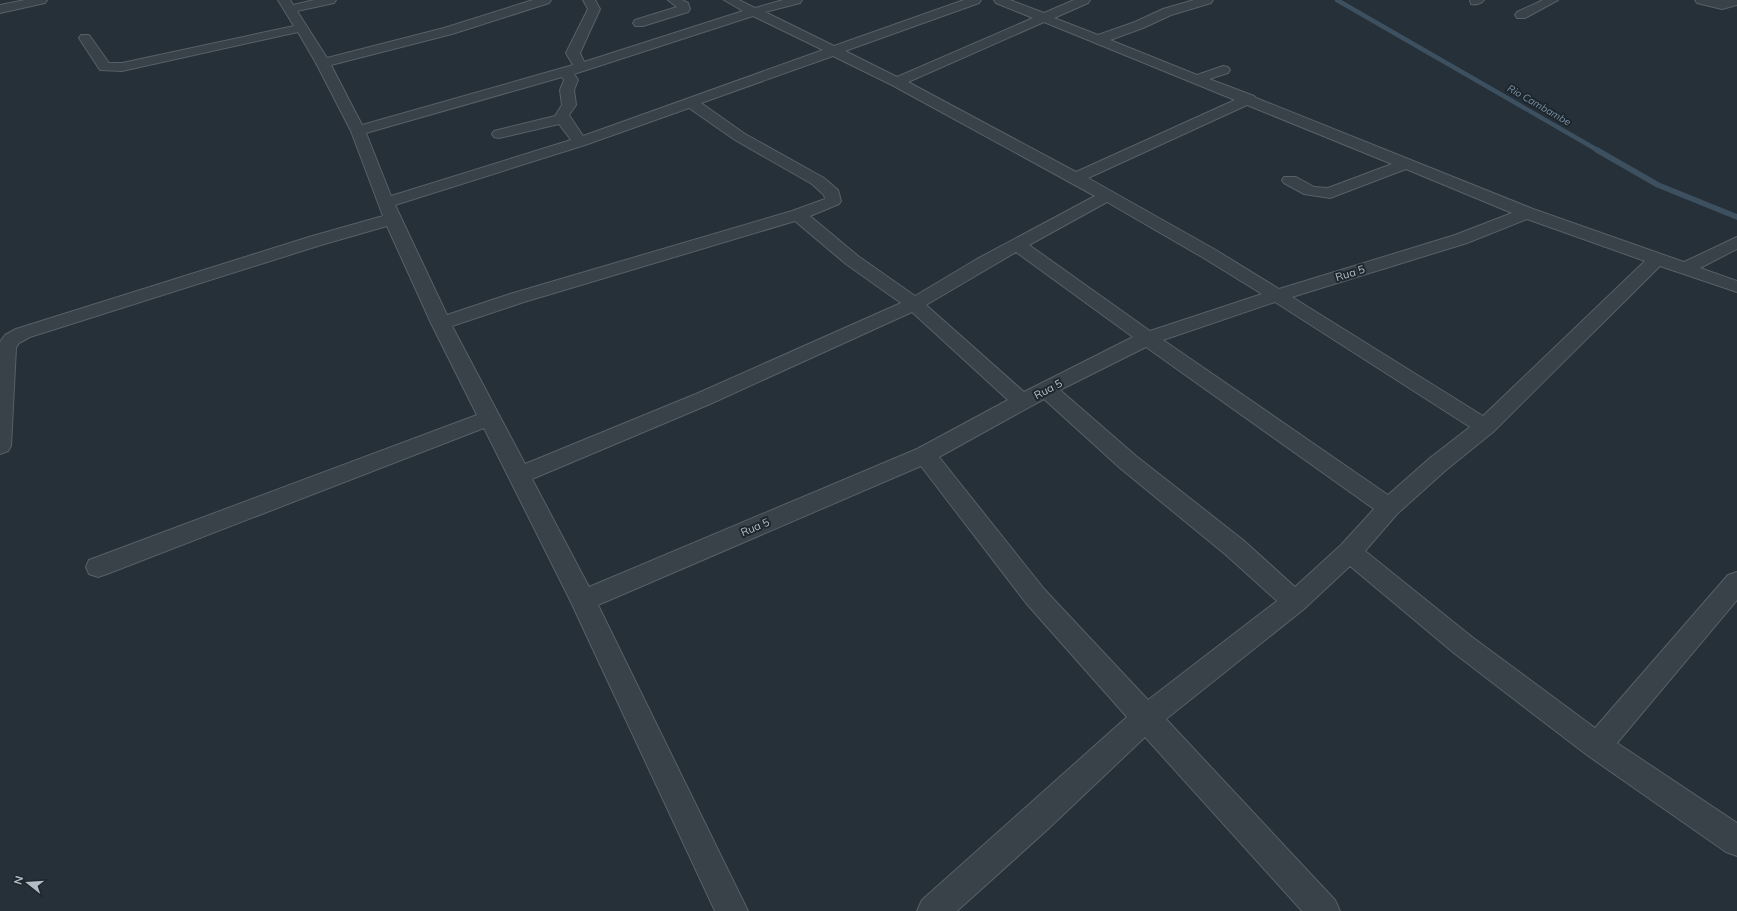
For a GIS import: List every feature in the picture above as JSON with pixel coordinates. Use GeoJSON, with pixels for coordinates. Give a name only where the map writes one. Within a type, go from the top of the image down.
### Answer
{"type":"FeatureCollection","features":[{"type":"Feature","properties":{"kind":"street"},"geometry":{"type":"LineString","coordinates":[[0,9],[39,0]]}},
{"type":"Feature","properties":{"kind":"street"},"geometry":{"type":"LineString","coordinates":[[330,0],[287,4],[300,28],[323,63],[358,131],[389,211],[440,323],[520,474],[583,600],[732,911]]}},
{"type":"Feature","properties":{"kind":"street"},"geometry":{"type":"LineString","coordinates":[[323,63],[448,31],[545,0]]}},
{"type":"Feature","properties":{"kind":"street"},"geometry":{"type":"LineString","coordinates":[[581,67],[575,59],[573,53],[594,9],[589,0]]}},
{"type":"Feature","properties":{"kind":"street"},"geometry":{"type":"LineString","coordinates":[[639,23],[684,9],[684,6],[674,0]]}},
{"type":"Feature","properties":{"kind":"street"},"geometry":{"type":"LineString","coordinates":[[730,0],[752,12],[836,50],[1076,178],[1278,295],[1485,427]]}},
{"type":"Feature","properties":{"kind":"street"},"geometry":{"type":"LineString","coordinates":[[358,131],[566,72],[752,12],[796,0]]}},
{"type":"Feature","properties":{"kind":"street"},"geometry":{"type":"LineString","coordinates":[[0,446],[6,348],[12,340],[23,333],[316,241],[389,211],[975,0]]}},
{"type":"Feature","properties":{"kind":"street"},"geometry":{"type":"LineString","coordinates":[[1000,0],[1249,99],[1527,213],[1687,268],[1737,287]]}},
{"type":"Feature","properties":{"kind":"street"},"geometry":{"type":"LineString","coordinates":[[897,82],[1084,0]]}},
{"type":"Feature","properties":{"kind":"street"},"geometry":{"type":"LineString","coordinates":[[1100,39],[1174,10],[1207,0]]}},
{"type":"Feature","properties":{"kind":"street"},"geometry":{"type":"LineString","coordinates":[[1521,15],[1552,0]]}},
{"type":"Feature","properties":{"kind":"street"},"geometry":{"type":"LineString","coordinates":[[1701,0],[1722,5],[1737,1]]}},
{"type":"Feature","properties":{"kind":"street"},"geometry":{"type":"LineString","coordinates":[[85,38],[105,67],[122,67],[300,28]]}},
{"type":"Feature","properties":{"kind":"street"},"geometry":{"type":"LineString","coordinates":[[1197,79],[1224,70]]}},
{"type":"Feature","properties":{"kind":"street"},"geometry":{"type":"LineString","coordinates":[[566,72],[571,80],[567,90],[570,99],[569,105],[562,114],[563,120],[580,142]]}},
{"type":"Feature","properties":{"kind":"street"},"geometry":{"type":"LineString","coordinates":[[1076,178],[1249,99]]}},
{"type":"Feature","properties":{"kind":"street"},"geometry":{"type":"LineString","coordinates":[[440,323],[516,298],[798,215],[833,201],[832,193],[818,182],[740,137],[692,103]]}},
{"type":"Feature","properties":{"kind":"street"},"geometry":{"type":"LineString","coordinates":[[499,134],[563,120]]}},
{"type":"Feature","properties":{"kind":"street"},"geometry":{"type":"LineString","coordinates":[[1290,180],[1310,190],[1330,193],[1406,164]]}},
{"type":"Feature","properties":{"kind":"street"},"geometry":{"type":"LineString","coordinates":[[520,474],[703,399],[914,304],[983,262],[1018,245],[1107,196]]}},
{"type":"Feature","properties":{"kind":"street","name":"Rua 5"},"geometry":{"type":"LineString","coordinates":[[583,600],[925,454],[1046,389],[1146,339],[1278,295],[1447,243],[1527,213]]}},
{"type":"Feature","properties":{"kind":"street"},"geometry":{"type":"LineString","coordinates":[[798,215],[852,260],[914,304],[1023,402]]}},
{"type":"Feature","properties":{"kind":"street"},"geometry":{"type":"LineString","coordinates":[[1687,268],[1737,242]]}},
{"type":"Feature","properties":{"kind":"street"},"geometry":{"type":"LineString","coordinates":[[1018,245],[1146,339],[1389,508]]}},
{"type":"Feature","properties":{"kind":"street"},"geometry":{"type":"LineString","coordinates":[[933,911],[1037,819],[1146,718],[1295,602],[1350,552],[1389,508],[1438,464],[1485,427],[1658,258]]}},
{"type":"Feature","properties":{"kind":"street"},"geometry":{"type":"LineString","coordinates":[[1046,389],[1128,462],[1234,547],[1295,602]]}},
{"type":"Feature","properties":{"kind":"street"},"geometry":{"type":"LineString","coordinates":[[98,567],[490,418]]}},
{"type":"Feature","properties":{"kind":"street"},"geometry":{"type":"LineString","coordinates":[[925,454],[1035,596],[1324,911]]}},
{"type":"Feature","properties":{"kind":"street"},"geometry":{"type":"LineString","coordinates":[[1350,552],[1463,645],[1597,746],[1737,841]]}},
{"type":"Feature","properties":{"kind":"street"},"geometry":{"type":"LineString","coordinates":[[1597,746],[1737,582]]}},
{"type":"Feature","properties":{"kind":"waterway","name":"Rio Cambambe"},"geometry":{"type":"LineString","coordinates":[[1337,0],[1599,151]]}},
{"type":"Feature","properties":{"kind":"waterway","name":"Rio Cambambe"},"geometry":{"type":"LineString","coordinates":[[1597,150],[1658,185],[1737,217]]}}]}
